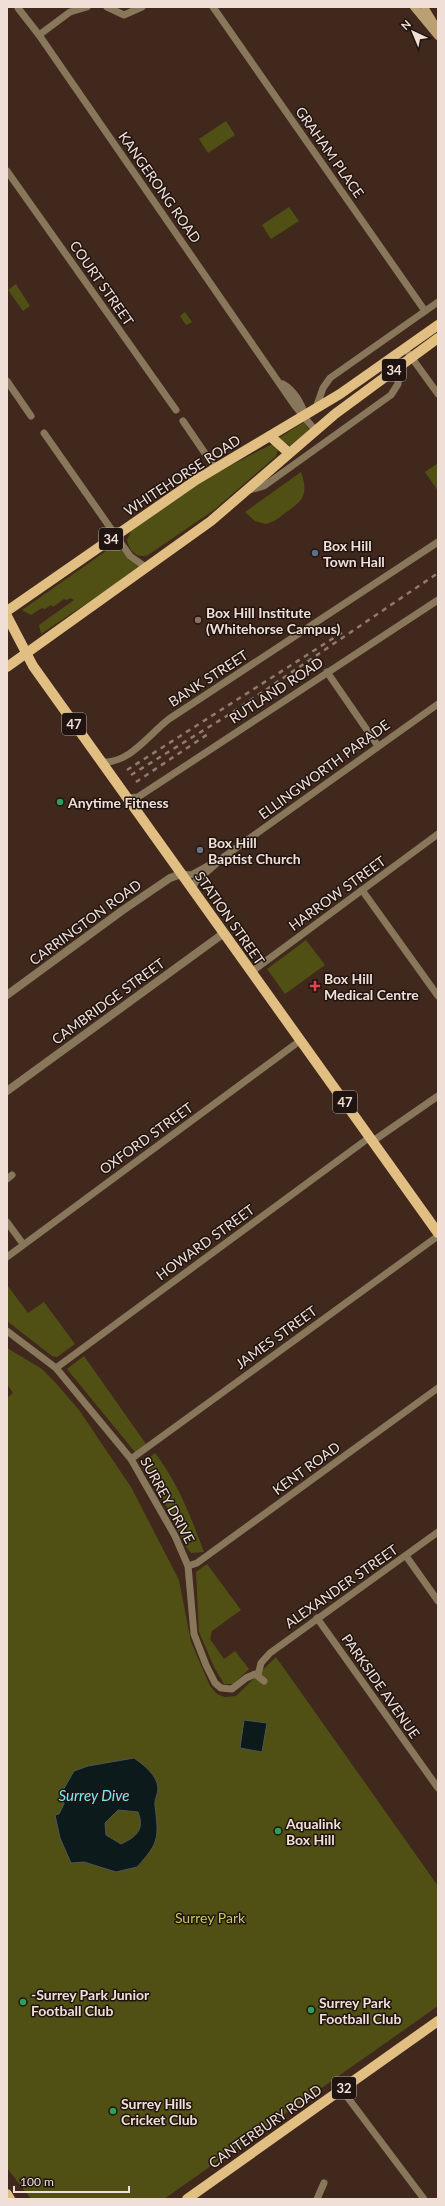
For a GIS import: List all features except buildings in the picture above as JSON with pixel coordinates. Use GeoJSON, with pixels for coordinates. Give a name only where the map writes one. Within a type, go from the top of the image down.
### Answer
{"type":"FeatureCollection","features":[{"type":"Feature","properties":{"kind":"main road"},"geometry":{"type":"LineString","coordinates":[[414,7],[438,36]]}},
{"type":"Feature","properties":{"kind":"main road"},"geometry":{"type":"LineString","coordinates":[[424,7],[438,30]]}},
{"type":"Feature","properties":{"kind":"main road","name":"WHITEHORSE ROAD"},"geometry":{"type":"LineString","coordinates":[[7,611],[215,468],[316,409],[438,325]]}},
{"type":"Feature","properties":{"kind":"main road","name":"34"},"geometry":{"type":"LineString","coordinates":[[7,668],[211,521],[315,430],[356,397],[438,338]]}},
{"type":"Feature","properties":{"kind":"main road"},"geometry":{"type":"LineString","coordinates":[[270,436],[289,452]]}},
{"type":"Feature","properties":{"kind":"main road","name":"STATION STREET"},"geometry":{"type":"LineString","coordinates":[[7,616],[26,654],[110,776],[301,1040],[438,1233]]}},
{"type":"Feature","properties":{"kind":"main road","name":"CANTERBURY ROAD"},"geometry":{"type":"LineString","coordinates":[[187,2199],[438,2021]]}},
{"type":"Feature","properties":{"kind":"main road"},"geometry":{"type":"LineString","coordinates":[[7,2194],[10,2199]]}},
{"type":"Feature","properties":{"kind":"street"},"geometry":{"type":"LineString","coordinates":[[39,35],[70,12],[87,7]]}},
{"type":"Feature","properties":{"kind":"street"},"geometry":{"type":"LineString","coordinates":[[107,7],[124,15],[142,7]]}},
{"type":"Feature","properties":{"kind":"street","name":"GRAHAM PLACE"},"geometry":{"type":"LineString","coordinates":[[213,7],[425,311]]}},
{"type":"Feature","properties":{"kind":"street","name":"KANGERONG ROAD"},"geometry":{"type":"LineString","coordinates":[[18,8],[39,35],[280,382],[295,406],[305,416],[315,430]]}},
{"type":"Feature","properties":{"kind":"street","name":"COURT STREET"},"geometry":{"type":"LineString","coordinates":[[7,170],[176,410]]}},
{"type":"Feature","properties":{"kind":"street"},"geometry":{"type":"LineString","coordinates":[[316,409],[323,388],[330,378],[438,302]]}},
{"type":"Feature","properties":{"kind":"street"},"geometry":{"type":"LineString","coordinates":[[405,349],[438,394]]}},
{"type":"Feature","properties":{"kind":"street"},"geometry":{"type":"LineString","coordinates":[[246,491],[264,486],[391,395],[398,384],[398,367]]}},
{"type":"Feature","properties":{"kind":"street"},"geometry":{"type":"LineString","coordinates":[[7,382],[31,416]]}},
{"type":"Feature","properties":{"kind":"street"},"geometry":{"type":"LineString","coordinates":[[183,421],[215,468]]}},
{"type":"Feature","properties":{"kind":"street"},"geometry":{"type":"LineString","coordinates":[[44,433],[132,558],[147,568]]}},
{"type":"Feature","properties":{"kind":"street"},"geometry":{"type":"LineString","coordinates":[[289,452],[298,462]]}},
{"type":"Feature","properties":{"kind":"street","name":"BANK STREET"},"geometry":{"type":"LineString","coordinates":[[117,761],[144,743],[169,719],[438,542]]}},
{"type":"Feature","properties":{"kind":"street","name":"RUTLAND ROAD"},"geometry":{"type":"LineString","coordinates":[[127,798],[138,797],[438,600]]}},
{"type":"Feature","properties":{"kind":"street"},"geometry":{"type":"LineString","coordinates":[[327,672],[378,746]]}},
{"type":"Feature","properties":{"kind":"street","name":"ELLINGWORTH PARADE"},"geometry":{"type":"LineString","coordinates":[[192,889],[196,881],[226,856],[438,704]]}},
{"type":"Feature","properties":{"kind":"street"},"geometry":{"type":"LineString","coordinates":[[101,762],[117,761],[110,776]]}},
{"type":"Feature","properties":{"kind":"street","name":"HARROW STREET"},"geometry":{"type":"LineString","coordinates":[[251,972],[438,834]]}},
{"type":"Feature","properties":{"kind":"street","name":"ELLINGWORTH PARADE"},"geometry":{"type":"LineString","coordinates":[[181,874],[191,875],[226,856]]}},
{"type":"Feature","properties":{"kind":"street","name":"CARRINGTON ROAD"},"geometry":{"type":"LineString","coordinates":[[7,995],[122,910],[170,878],[181,874]]}},
{"type":"Feature","properties":{"kind":"street"},"geometry":{"type":"LineString","coordinates":[[362,890],[438,996]]}},
{"type":"Feature","properties":{"kind":"street","name":"CAMBRIDGE STREET"},"geometry":{"type":"LineString","coordinates":[[7,1091],[224,933]]}},
{"type":"Feature","properties":{"kind":"street","name":"OXFORD STREET"},"geometry":{"type":"LineString","coordinates":[[7,1258],[23,1244],[301,1040]]}},
{"type":"Feature","properties":{"kind":"street","name":"HOWARD STREET"},"geometry":{"type":"LineString","coordinates":[[56,1368],[371,1139],[438,1096]]}},
{"type":"Feature","properties":{"kind":"street"},"geometry":{"type":"LineString","coordinates":[[7,1222],[23,1244]]}},
{"type":"Feature","properties":{"kind":"street","name":"JAMES STREET"},"geometry":{"type":"LineString","coordinates":[[131,1459],[438,1236]]}},
{"type":"Feature","properties":{"kind":"street","name":"SURREY DRIVE"},"geometry":{"type":"LineString","coordinates":[[7,1332],[56,1368],[131,1459],[175,1536],[188,1566],[194,1634],[206,1666],[215,1684],[221,1688],[232,1689],[255,1675]]}},
{"type":"Feature","properties":{"kind":"street","name":"KENT ROAD"},"geometry":{"type":"LineString","coordinates":[[188,1566],[197,1563],[438,1388]]}},
{"type":"Feature","properties":{"kind":"street","name":"ALEXANDER STREET"},"geometry":{"type":"LineString","coordinates":[[255,1675],[261,1664],[270,1653],[438,1532]]}},
{"type":"Feature","properties":{"kind":"street"},"geometry":{"type":"LineString","coordinates":[[406,1556],[438,1601]]}},
{"type":"Feature","properties":{"kind":"street","name":"PARKSIDE AVENUE"},"geometry":{"type":"LineString","coordinates":[[317,1618],[438,1788]]}},
{"type":"Feature","properties":{"kind":"street"},"geometry":{"type":"LineString","coordinates":[[255,1675],[264,1681]]}},
{"type":"Feature","properties":{"kind":"street"},"geometry":{"type":"LineString","coordinates":[[342,2090],[424,2199]]}},
{"type":"Feature","properties":{"kind":"street"},"geometry":{"type":"LineString","coordinates":[[317,2199],[324,2182]]}},
{"type":"Feature","properties":{"kind":"green space"},"geometry":{"type":"Polygon","coordinates":[[[226,121],[235,135],[208,153],[199,139],[226,121]]]}},
{"type":"Feature","properties":{"kind":"green space"},"geometry":{"type":"Polygon","coordinates":[[[289,207],[299,221],[271,239],[262,225],[289,207]]]}},
{"type":"Feature","properties":{"kind":"green space"},"geometry":{"type":"Polygon","coordinates":[[[16,284],[30,306],[23,311],[8,290],[16,284]]]}},
{"type":"Feature","properties":{"kind":"green space"},"geometry":{"type":"Polygon","coordinates":[[[185,312],[192,322],[186,325],[180,316],[185,312]]]}},
{"type":"Feature","properties":{"kind":"green space"},"geometry":{"type":"Polygon","coordinates":[[[304,422],[309,430],[290,446],[279,438],[304,422]]]}},
{"type":"Feature","properties":{"kind":"green space"},"geometry":{"type":"Polygon","coordinates":[[[270,445],[273,445],[278,450],[276,456],[214,510],[148,555],[140,556],[132,551],[127,540],[131,531],[197,483],[270,445]]]}},
{"type":"Feature","properties":{"kind":"green space"},"geometry":{"type":"Polygon","coordinates":[[[438,463],[438,491],[425,472],[438,463]]]}},
{"type":"Feature","properties":{"kind":"green space"},"geometry":{"type":"Polygon","coordinates":[[[301,472],[304,486],[303,497],[296,505],[271,523],[265,524],[255,521],[245,512],[301,472]]]}},
{"type":"Feature","properties":{"kind":"green space"},"geometry":{"type":"Polygon","coordinates":[[[116,544],[129,560],[141,565],[104,592],[41,634],[39,625],[74,600],[70,598],[67,600],[64,599],[53,607],[51,605],[45,609],[42,608],[31,615],[22,610],[116,544]]]}},
{"type":"Feature","properties":{"kind":"green space"},"geometry":{"type":"Polygon","coordinates":[[[306,940],[325,965],[285,994],[267,969],[306,940]]]}},
{"type":"Feature","properties":{"kind":"green space"},"geometry":{"type":"Polygon","coordinates":[[[7,1285],[28,1313],[44,1302],[75,1344],[57,1357],[52,1356],[7,1321],[7,1285]]]}},
{"type":"Feature","properties":{"kind":"green space","name":"Surrey Park"},"geometry":{"type":"Polygon","coordinates":[[[7,1348],[42,1369],[54,1381],[79,1410],[131,1487],[179,1580],[191,1642],[210,1686],[217,1694],[225,1697],[236,1696],[276,1657],[438,1886],[438,2006],[164,2199],[31,2199],[7,2168],[7,1398],[13,1393],[7,1384],[7,1348]]]}},
{"type":"Feature","properties":{"kind":"green space"},"geometry":{"type":"Polygon","coordinates":[[[84,1356],[146,1444],[135,1452],[67,1369],[84,1356]]]}},
{"type":"Feature","properties":{"kind":"green space"},"geometry":{"type":"Polygon","coordinates":[[[155,1453],[171,1476],[177,1488],[189,1513],[204,1552],[191,1553],[186,1547],[164,1501],[141,1464],[155,1453]]]}},
{"type":"Feature","properties":{"kind":"green space"},"geometry":{"type":"Polygon","coordinates":[[[207,1564],[241,1610],[212,1631],[210,1639],[224,1659],[235,1651],[249,1669],[233,1684],[224,1684],[214,1667],[199,1632],[196,1572],[207,1564]]]}},
{"type":"Feature","properties":{"kind":"water"},"geometry":{"type":"Polygon","coordinates":[[[244,1720],[267,1723],[262,1752],[240,1748],[244,1720]]]}},
{"type":"Feature","properties":{"kind":"water","name":"Surrey Dive"},"geometry":{"type":"Polygon","coordinates":[[[134,1758],[146,1767],[153,1775],[157,1783],[158,1788],[155,1804],[157,1826],[156,1840],[150,1852],[137,1867],[116,1872],[84,1862],[71,1863],[60,1838],[55,1815],[59,1814],[64,1804],[62,1792],[74,1771],[88,1766],[134,1758]],[[118,1810],[105,1823],[106,1835],[121,1844],[131,1839],[140,1828],[140,1818],[138,1812],[118,1810]]]}},
{"type":"Feature","properties":{"kind":"railway"},"geometry":{"type":"LineString","coordinates":[[131,775],[230,714],[438,573]]}},
{"type":"Feature","properties":{"kind":"railway"},"geometry":{"type":"LineString","coordinates":[[127,770],[343,632]]}},
{"type":"Feature","properties":{"kind":"railway"},"geometry":{"type":"LineString","coordinates":[[136,782],[208,734]]}},
{"type":"Feature","properties":{"kind":"place","name":"Box Hill Town Hall"},"geometry":{"type":"Point","coordinates":[315,553]}},
{"type":"Feature","properties":{"kind":"place","name":"Box Hill Institute (Whitehorse Campus)"},"geometry":{"type":"Point","coordinates":[198,620]}},
{"type":"Feature","properties":{"kind":"place","name":"Anytime Fitness"},"geometry":{"type":"Point","coordinates":[60,802]}},
{"type":"Feature","properties":{"kind":"place","name":"Box Hill Baptist Church"},"geometry":{"type":"Point","coordinates":[200,850]}},
{"type":"Feature","properties":{"kind":"place","name":"Box Hill Medical Centre"},"geometry":{"type":"Point","coordinates":[315,986]}},
{"type":"Feature","properties":{"kind":"place","name":"Aqualink Box Hill"},"geometry":{"type":"Point","coordinates":[278,1831]}},
{"type":"Feature","properties":{"kind":"place","name":"-Surrey Park Junior Football Club"},"geometry":{"type":"Point","coordinates":[23,2002]}},
{"type":"Feature","properties":{"kind":"place","name":"Surrey Park Football Club"},"geometry":{"type":"Point","coordinates":[311,2010]}},
{"type":"Feature","properties":{"kind":"place","name":"Surrey Hills Cricket Club"},"geometry":{"type":"Point","coordinates":[113,2111]}}]}
